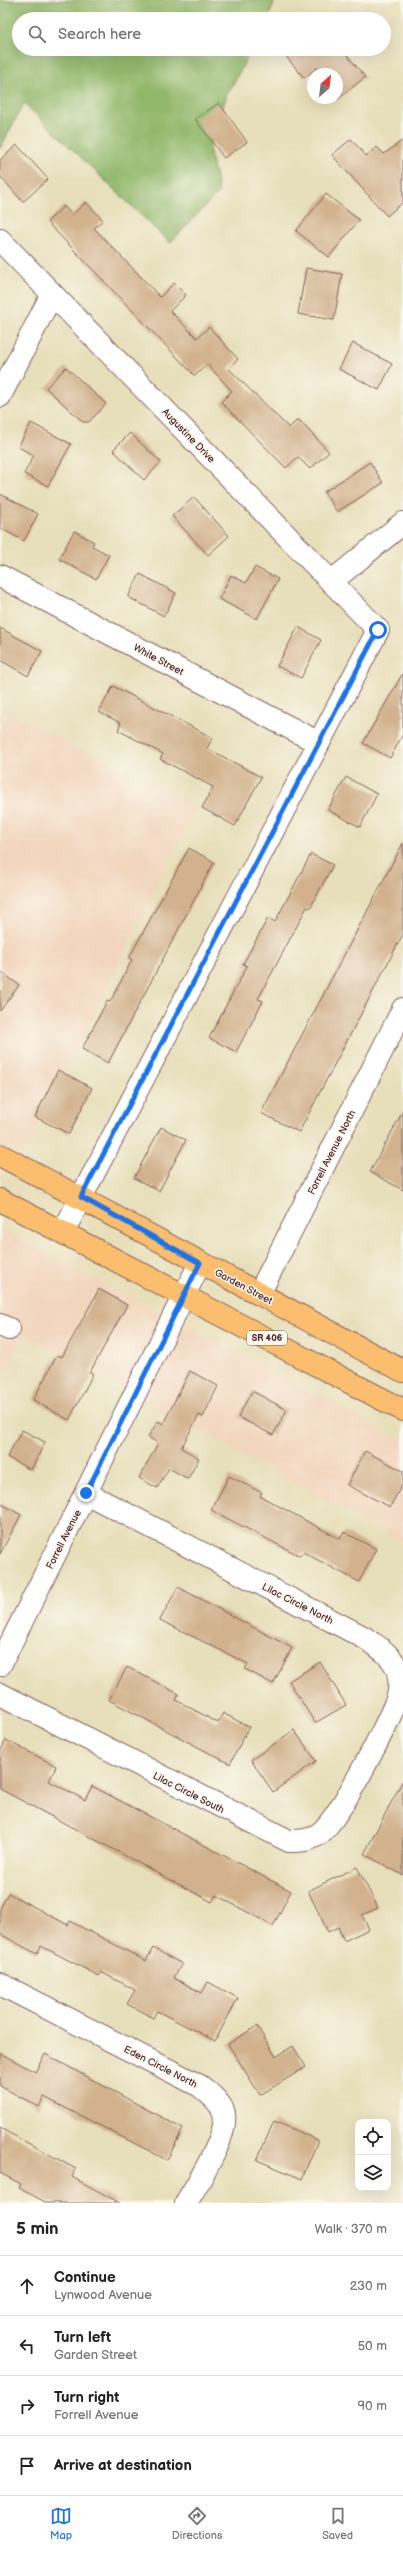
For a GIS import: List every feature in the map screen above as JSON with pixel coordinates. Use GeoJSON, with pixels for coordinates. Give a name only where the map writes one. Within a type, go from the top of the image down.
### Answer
{"type":"FeatureCollection","features":[{"type":"Feature","properties":{"kind":"main road","name":"Garden Street"},"geometry":{"type":"LineString","coordinates":[[0,1156],[81,1197],[200,1263],[403,1371]]}},
{"type":"Feature","properties":{"kind":"main road","name":"SR 406"},"geometry":{"type":"LineString","coordinates":[[0,1200],[184,1294],[403,1410]]}},
{"type":"Feature","properties":{"kind":"street","name":"Augustine Drive"},"geometry":{"type":"LineString","coordinates":[[0,240],[378,630],[319,743]]}},
{"type":"Feature","properties":{"kind":"street"},"geometry":{"type":"LineString","coordinates":[[0,396],[52,294]]}},
{"type":"Feature","properties":{"kind":"street"},"geometry":{"type":"LineString","coordinates":[[331,582],[403,523]]}},
{"type":"Feature","properties":{"kind":"street","name":"White Street"},"geometry":{"type":"LineString","coordinates":[[0,576],[319,743]]}},
{"type":"Feature","properties":{"kind":"street"},"geometry":{"type":"LineString","coordinates":[[62,1232],[319,743]]}},
{"type":"Feature","properties":{"kind":"street","name":"Forrell Avenue North"},"geometry":{"type":"LineString","coordinates":[[259,1294],[403,1009]]}},
{"type":"Feature","properties":{"kind":"street","name":"Forrell Avenue"},"geometry":{"type":"LineString","coordinates":[[0,1665],[200,1263]]}},
{"type":"Feature","properties":{"kind":"street","name":"Lilac Circle North"},"geometry":{"type":"LineString","coordinates":[[86,1493],[365,1638],[380,1648],[397,1668],[399,1690],[396,1701],[358,1777]]}},
{"type":"Feature","properties":{"kind":"street","name":"Lilac Circle South"},"geometry":{"type":"LineString","coordinates":[[0,1694],[288,1841],[311,1839],[330,1824],[358,1777]]}},
{"type":"Feature","properties":{"kind":"street","name":"Eden Circle North"},"geometry":{"type":"LineString","coordinates":[[0,1984],[200,2086],[215,2098],[224,2112],[224,2131],[186,2203]]}},
{"type":"Feature","properties":{"kind":"shaded area"},"geometry":{"type":"Polygon","coordinates":[[[0,709],[195,806],[24,1156],[0,1143],[0,709]]]}},
{"type":"Feature","properties":{"kind":"shaded area"},"geometry":{"type":"Polygon","coordinates":[[[0,1229],[162,1315],[125,1390],[25,1335],[0,1384],[0,1229]]]}},
{"type":"Feature","properties":{"kind":"shaded area"},"geometry":{"type":"Polygon","coordinates":[[[180,1323],[403,1441],[403,1542],[142,1400],[180,1323]]]}},
{"type":"Feature","properties":{"kind":"green space"},"geometry":{"type":"Polygon","coordinates":[[[0,0],[275,0],[271,12],[12,12],[12,56],[248,56],[227,95],[209,148],[219,192],[170,243],[24,103],[0,149],[0,0]]]}},
{"type":"Feature","properties":{"kind":"building"},"geometry":{"type":"Polygon","coordinates":[[[286,56],[348,56],[365,77],[343,95],[343,68],[307,68],[307,76],[304,78],[286,56]]]}},
{"type":"Feature","properties":{"kind":"building"},"geometry":{"type":"Polygon","coordinates":[[[219,103],[247,142],[224,158],[195,119],[219,103]]]}},
{"type":"Feature","properties":{"kind":"building"},"geometry":{"type":"Polygon","coordinates":[[[351,139],[366,156],[377,147],[384,154],[403,140],[403,202],[387,216],[332,155],[351,139]]]}},
{"type":"Feature","properties":{"kind":"building"},"geometry":{"type":"Polygon","coordinates":[[[17,145],[48,179],[23,202],[0,176],[0,160],[17,145]]]}},
{"type":"Feature","properties":{"kind":"building"},"geometry":{"type":"Polygon","coordinates":[[[326,194],[359,220],[329,257],[296,231],[326,194]]]}},
{"type":"Feature","properties":{"kind":"building"},"geometry":{"type":"Polygon","coordinates":[[[86,202],[103,220],[94,228],[160,297],[174,283],[186,295],[170,311],[197,338],[209,327],[238,359],[228,368],[289,428],[298,419],[329,452],[310,469],[298,457],[286,468],[221,402],[232,391],[207,364],[195,376],[47,222],[64,206],[72,215],[86,202]]]}},
{"type":"Feature","properties":{"kind":"building"},"geometry":{"type":"Polygon","coordinates":[[[306,268],[342,274],[334,320],[298,314],[306,268]]]}},
{"type":"Feature","properties":{"kind":"building"},"geometry":{"type":"Polygon","coordinates":[[[353,343],[392,364],[379,390],[339,369],[353,343]]]}},
{"type":"Feature","properties":{"kind":"building"},"geometry":{"type":"Polygon","coordinates":[[[66,367],[106,404],[89,422],[83,422],[46,388],[66,367]]]}},
{"type":"Feature","properties":{"kind":"building"},"geometry":{"type":"Polygon","coordinates":[[[31,423],[71,444],[48,486],[24,474],[34,455],[18,447],[31,423]]]}},
{"type":"Feature","properties":{"kind":"building"},"geometry":{"type":"Polygon","coordinates":[[[130,433],[161,462],[144,480],[113,450],[130,433]]]}},
{"type":"Feature","properties":{"kind":"building"},"geometry":{"type":"Polygon","coordinates":[[[370,462],[383,483],[337,512],[324,492],[370,462]]]}},
{"type":"Feature","properties":{"kind":"building"},"geometry":{"type":"Polygon","coordinates":[[[0,494],[38,514],[24,541],[0,528],[0,494]]]}},
{"type":"Feature","properties":{"kind":"building"},"geometry":{"type":"Polygon","coordinates":[[[194,497],[229,536],[208,555],[172,516],[194,497]]]}},
{"type":"Feature","properties":{"kind":"building"},"geometry":{"type":"Polygon","coordinates":[[[74,531],[94,542],[92,546],[109,555],[96,579],[59,559],[74,531]]]}},
{"type":"Feature","properties":{"kind":"building"},"geometry":{"type":"Polygon","coordinates":[[[255,567],[278,579],[257,619],[219,599],[231,575],[246,583],[255,567]]]}},
{"type":"Feature","properties":{"kind":"building"},"geometry":{"type":"Polygon","coordinates":[[[140,574],[176,593],[164,616],[128,597],[140,574]]]}},
{"type":"Feature","properties":{"kind":"building"},"geometry":{"type":"Polygon","coordinates":[[[298,627],[321,640],[301,678],[277,666],[298,627]]]}},
{"type":"Feature","properties":{"kind":"building"},"geometry":{"type":"Polygon","coordinates":[[[0,628],[42,651],[28,676],[0,660],[0,628]]]}},
{"type":"Feature","properties":{"kind":"building"},"geometry":{"type":"Polygon","coordinates":[[[403,673],[403,734],[390,758],[363,743],[403,673]]]}},
{"type":"Feature","properties":{"kind":"building"},"geometry":{"type":"Polygon","coordinates":[[[113,686],[213,738],[207,748],[261,777],[235,826],[202,808],[213,787],[160,759],[163,754],[118,730],[121,723],[99,712],[113,686]]]}},
{"type":"Feature","properties":{"kind":"building"},"geometry":{"type":"Polygon","coordinates":[[[346,777],[377,794],[360,827],[328,810],[346,777]]]}},
{"type":"Feature","properties":{"kind":"building"},"geometry":{"type":"Polygon","coordinates":[[[403,843],[403,934],[299,1132],[261,1113],[403,843]]]}},
{"type":"Feature","properties":{"kind":"building"},"geometry":{"type":"Polygon","coordinates":[[[189,848],[214,862],[108,1063],[82,1049],[107,1001],[110,1002],[132,960],[129,958],[189,848]]]}},
{"type":"Feature","properties":{"kind":"building"},"geometry":{"type":"Polygon","coordinates":[[[311,854],[333,865],[310,908],[307,907],[258,999],[263,1001],[236,1052],[209,1038],[247,966],[243,964],[268,918],[275,922],[311,854]]]}},
{"type":"Feature","properties":{"kind":"building"},"geometry":{"type":"Polygon","coordinates":[[[0,971],[19,985],[0,1011],[0,971]]]}},
{"type":"Feature","properties":{"kind":"building"},"geometry":{"type":"Polygon","coordinates":[[[58,1070],[92,1088],[69,1134],[35,1117],[58,1070]]]}},
{"type":"Feature","properties":{"kind":"building"},"geometry":{"type":"Polygon","coordinates":[[[403,1111],[403,1190],[370,1172],[403,1111]]]}},
{"type":"Feature","properties":{"kind":"building"},"geometry":{"type":"Polygon","coordinates":[[[161,1127],[186,1140],[159,1191],[134,1178],[161,1127]]]}},
{"type":"Feature","properties":{"kind":"building"},"geometry":{"type":"Polygon","coordinates":[[[99,1289],[127,1305],[90,1372],[93,1374],[69,1420],[33,1400],[57,1355],[62,1357],[99,1289]]]}},
{"type":"Feature","properties":{"kind":"building"},"geometry":{"type":"Polygon","coordinates":[[[190,1371],[218,1386],[203,1417],[199,1415],[181,1448],[199,1458],[188,1479],[169,1468],[157,1488],[139,1478],[158,1443],[148,1437],[158,1421],[163,1424],[190,1371]]]}},
{"type":"Feature","properties":{"kind":"building"},"geometry":{"type":"Polygon","coordinates":[[[252,1391],[287,1410],[273,1435],[238,1417],[252,1391]]]}},
{"type":"Feature","properties":{"kind":"building"},"geometry":{"type":"Polygon","coordinates":[[[22,1430],[45,1442],[31,1470],[7,1457],[22,1430]]]}},
{"type":"Feature","properties":{"kind":"building"},"geometry":{"type":"Polygon","coordinates":[[[365,1451],[403,1471],[403,1483],[390,1507],[347,1485],[365,1451]]]}},
{"type":"Feature","properties":{"kind":"building"},"geometry":{"type":"Polygon","coordinates":[[[229,1476],[262,1493],[260,1496],[340,1539],[344,1532],[376,1549],[359,1582],[303,1552],[300,1556],[211,1510],[229,1476]]]}},
{"type":"Feature","properties":{"kind":"building"},"geometry":{"type":"Polygon","coordinates":[[[0,1503],[21,1515],[0,1554],[0,1503]]]}},
{"type":"Feature","properties":{"kind":"building"},"geometry":{"type":"Polygon","coordinates":[[[178,1587],[292,1648],[273,1684],[245,1669],[248,1664],[160,1620],[178,1587]]]}},
{"type":"Feature","properties":{"kind":"building"},"geometry":{"type":"Polygon","coordinates":[[[320,1662],[346,1705],[315,1723],[289,1681],[320,1662]]]}},
{"type":"Feature","properties":{"kind":"building"},"geometry":{"type":"Polygon","coordinates":[[[127,1667],[179,1694],[176,1700],[218,1723],[223,1713],[249,1727],[230,1764],[109,1700],[127,1667]]]}},
{"type":"Feature","properties":{"kind":"building"},"geometry":{"type":"Polygon","coordinates":[[[294,1730],[316,1761],[273,1792],[251,1760],[294,1730]]]}},
{"type":"Feature","properties":{"kind":"building"},"geometry":{"type":"Polygon","coordinates":[[[6,1740],[56,1766],[49,1781],[85,1800],[92,1786],[291,1891],[273,1926],[216,1895],[212,1902],[0,1789],[0,1752],[6,1740]]]}},
{"type":"Feature","properties":{"kind":"building"},"geometry":{"type":"Polygon","coordinates":[[[403,1780],[403,1875],[364,1854],[403,1780]]]}},
{"type":"Feature","properties":{"kind":"building"},"geometry":{"type":"Polygon","coordinates":[[[357,1867],[378,1908],[362,1915],[369,1929],[344,1941],[338,1927],[328,1932],[308,1891],[357,1867]]]}},
{"type":"Feature","properties":{"kind":"building"},"geometry":{"type":"Polygon","coordinates":[[[8,1893],[68,1925],[70,1921],[146,1961],[153,1948],[182,1964],[174,1978],[202,1993],[208,1982],[238,1998],[215,2041],[157,2011],[153,2018],[127,2004],[135,1990],[101,1972],[99,1976],[41,1946],[37,1954],[0,1934],[0,1909],[8,1893]]]}},
{"type":"Feature","properties":{"kind":"building"},"geometry":{"type":"Polygon","coordinates":[[[257,2026],[276,2057],[293,2046],[306,2067],[260,2095],[228,2044],[257,2026]]]}},
{"type":"Feature","properties":{"kind":"building"},"geometry":{"type":"Polygon","coordinates":[[[0,2053],[35,2072],[45,2054],[183,2129],[167,2160],[44,2097],[39,2107],[0,2086],[0,2053]]]}},
{"type":"Feature","properties":{"kind":"building"},"geometry":{"type":"Polygon","coordinates":[[[274,2121],[318,2140],[302,2179],[257,2160],[274,2121]]]}},
{"type":"Feature","properties":{"kind":"building"},"geometry":{"type":"Polygon","coordinates":[[[0,2128],[76,2169],[72,2177],[120,2203],[47,2203],[19,2188],[21,2184],[0,2173],[0,2128]]]}},
{"type":"Feature","properties":{"kind":"route"},"geometry":{"type":"LineString","coordinates":[[86,1493],[200,1263],[81,1197],[378,630]]}}]}
